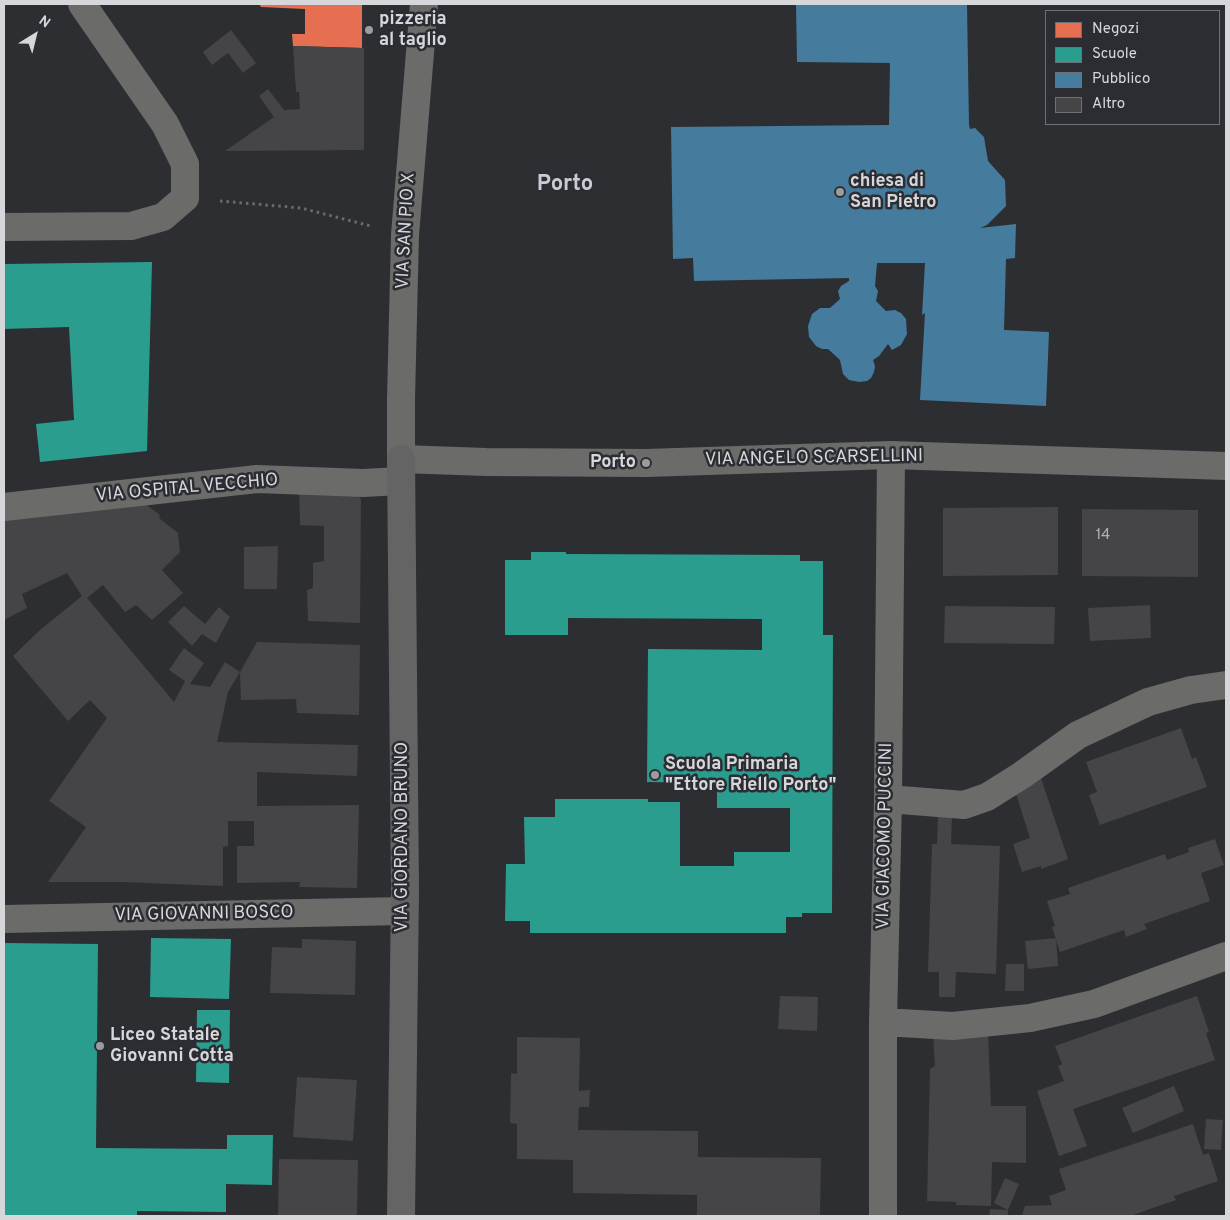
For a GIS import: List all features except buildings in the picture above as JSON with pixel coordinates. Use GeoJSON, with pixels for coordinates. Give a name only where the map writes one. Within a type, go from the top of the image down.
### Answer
{"type":"FeatureCollection","features":[{"type":"Feature","properties":{"kind":"main road","name":"VIA GIORDANO BRUNO"},"geometry":{"type":"LineString","coordinates":[[401,470],[404,911],[401,1216]]}},
{"type":"Feature","properties":{"kind":"street"},"geometry":{"type":"LineString","coordinates":[[4,227],[130,226],[163,217],[185,198],[185,164],[165,124],[82,4]]}},
{"type":"Feature","properties":{"kind":"street","name":"VIA SAN PIO X"},"geometry":{"type":"LineString","coordinates":[[401,470],[400,399],[405,235],[424,4]]}},
{"type":"Feature","properties":{"kind":"street","name":"VIA ANGELO SCARSELLINI"},"geometry":{"type":"LineString","coordinates":[[401,470],[477,462],[646,463],[891,455],[1226,466]]}},
{"type":"Feature","properties":{"kind":"street","name":"VIA GIACOMO PUCCINI"},"geometry":{"type":"LineString","coordinates":[[883,1216],[882,1022],[888,799],[891,455]]}},
{"type":"Feature","properties":{"kind":"street","name":"VIA OSPITAL VECCHIO"},"geometry":{"type":"LineString","coordinates":[[4,506],[257,479],[363,483],[401,470]]}},
{"type":"Feature","properties":{"kind":"street"},"geometry":{"type":"LineString","coordinates":[[888,799],[964,805],[994,792],[1078,735],[1148,702],[1191,690],[1226,685]]}},
{"type":"Feature","properties":{"kind":"street","name":"VIA GIOVANNI BOSCO"},"geometry":{"type":"LineString","coordinates":[[4,919],[404,911]]}},
{"type":"Feature","properties":{"kind":"street"},"geometry":{"type":"LineString","coordinates":[[882,1022],[953,1026],[1030,1018],[1094,1004],[1226,956]]}},
{"type":"Feature","properties":{"kind":"path"},"geometry":{"type":"LineString","coordinates":[[185,198],[300,208],[405,235]]}},
{"type":"Feature","properties":{"kind":"place","name":"pizzeria al taglio"},"geometry":{"type":"Point","coordinates":[369,30]}},
{"type":"Feature","properties":{"kind":"place","name":"chiesa di San Pietro"},"geometry":{"type":"Point","coordinates":[840,192]}},
{"type":"Feature","properties":{"kind":"place","name":"Porto"},"geometry":{"type":"Point","coordinates":[646,463]}},
{"type":"Feature","properties":{"kind":"place","name":"Scuola Primaria \"Ettore Riello Porto\""},"geometry":{"type":"Point","coordinates":[655,775]}},
{"type":"Feature","properties":{"kind":"place","name":"Liceo Statale Giovanni Cotta"},"geometry":{"type":"Point","coordinates":[100,1046]}},
{"type":"Feature","properties":{"kind":"district","name":"Porto"},"geometry":{"type":"Point","coordinates":[565,186]}}]}
